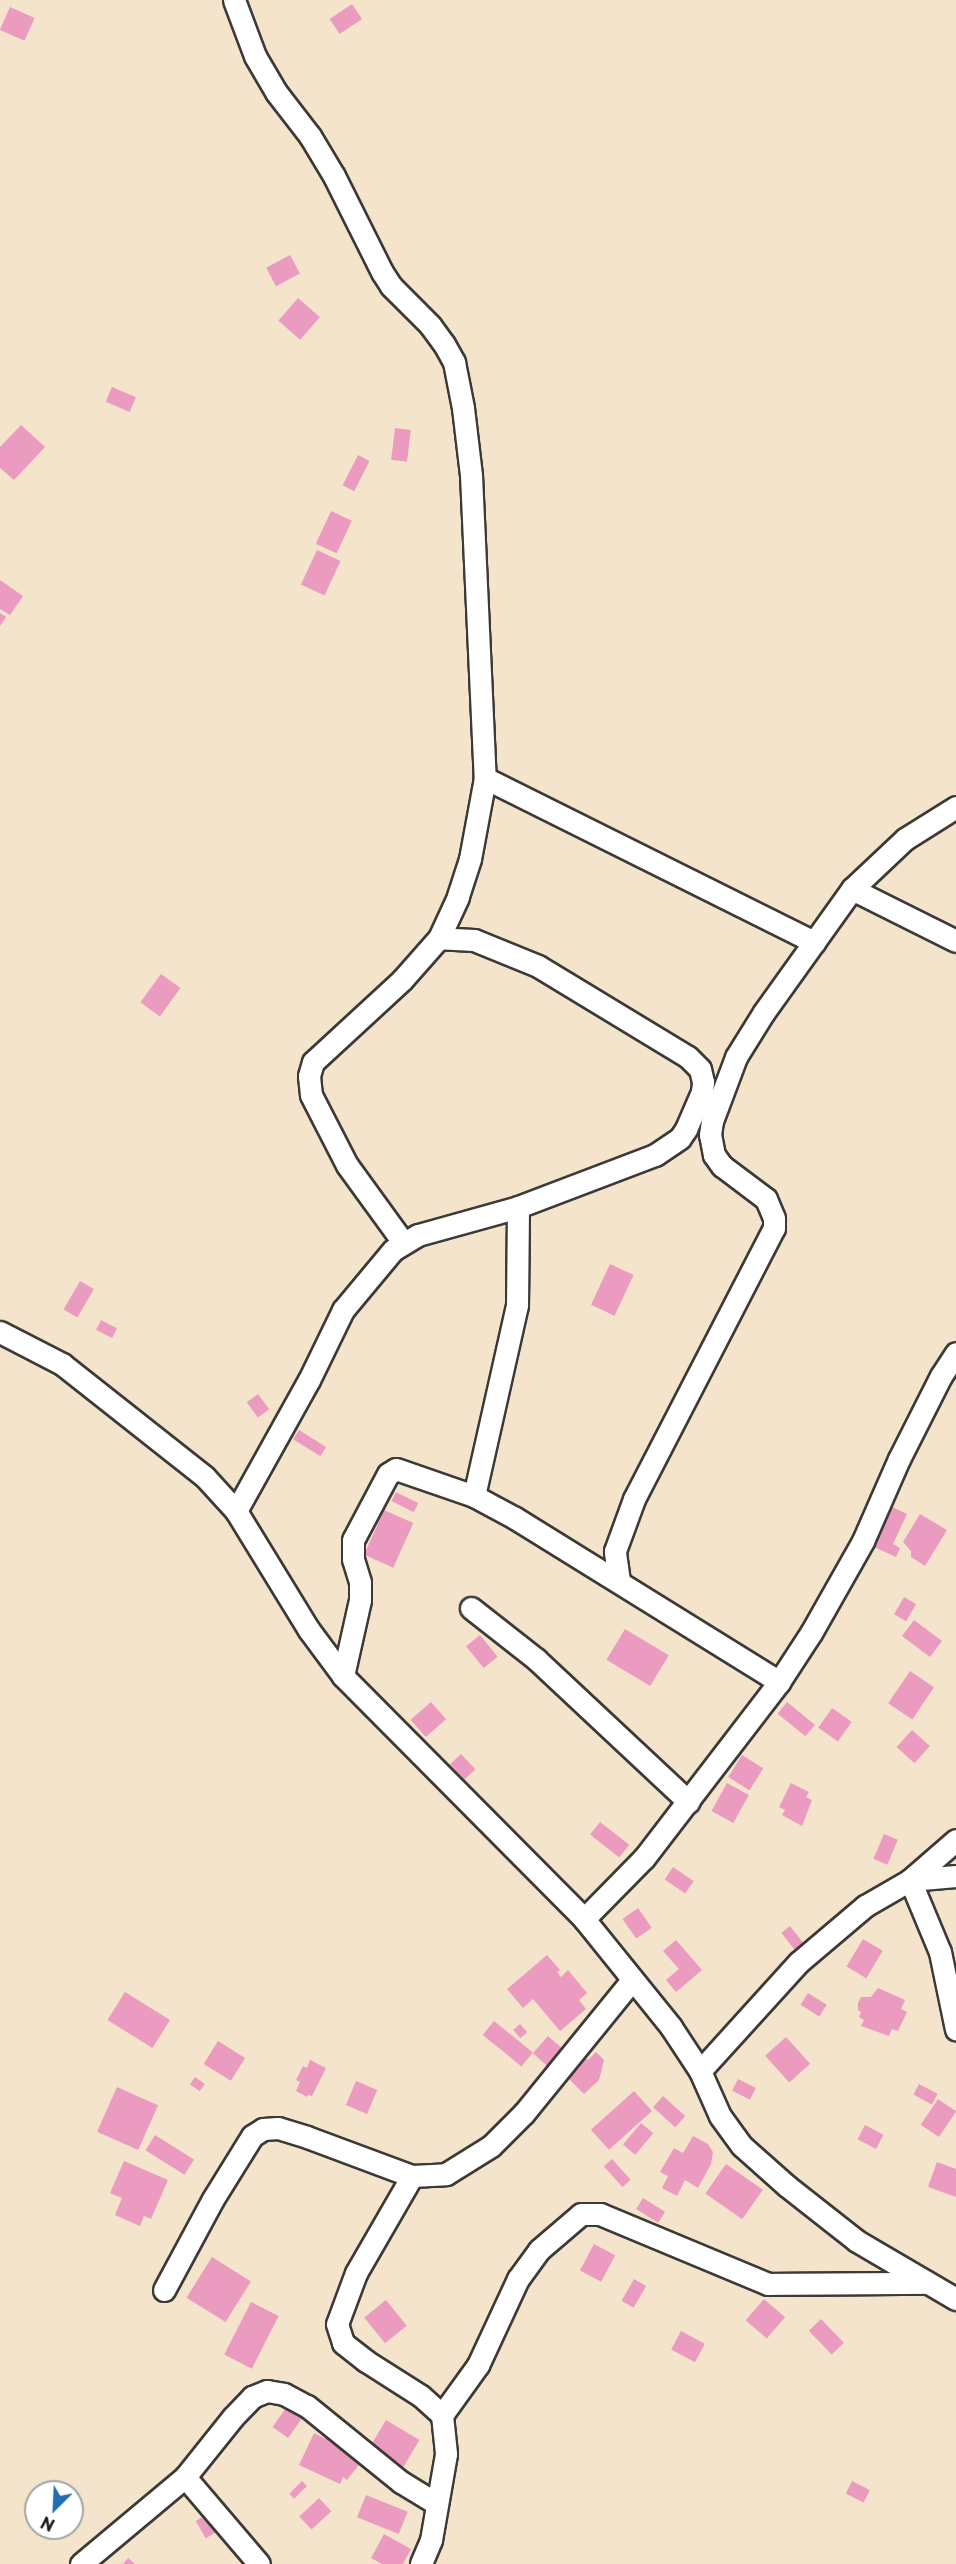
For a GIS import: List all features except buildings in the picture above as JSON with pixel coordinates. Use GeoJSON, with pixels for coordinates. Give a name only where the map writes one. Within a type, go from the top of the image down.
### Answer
{"type":"FeatureCollection","features":[{"type":"Feature","properties":{"kind":"street"},"geometry":{"type":"LineString","coordinates":[[234,0],[255,56],[276,92],[310,136],[334,176],[382,272],[391,286],[430,325],[454,362],[463,408],[471,475],[485,778],[466,876],[440,938],[402,980],[313,1062],[309,1076],[311,1095],[347,1165],[403,1242]]}},
{"type":"Feature","properties":{"kind":"street"},"geometry":{"type":"LineString","coordinates":[[485,778],[814,942]]}},
{"type":"Feature","properties":{"kind":"street"},"geometry":{"type":"LineString","coordinates":[[619,1581],[615,1551],[634,1499],[767,1246],[774,1228],[774,1218],[766,1199],[717,1161],[710,1135],[716,1108],[736,1058],[852,889],[905,838],[956,807]]}},
{"type":"Feature","properties":{"kind":"street"},"geometry":{"type":"LineString","coordinates":[[852,889],[956,942]]}},
{"type":"Feature","properties":{"kind":"street"},"geometry":{"type":"LineString","coordinates":[[236,1511],[309,1380],[343,1310],[382,1260],[403,1242],[432,1230],[518,1207],[597,1179],[667,1148],[687,1129],[702,1092],[703,1082],[700,1069],[688,1057],[538,966],[474,940],[440,938]]}},
{"type":"Feature","properties":{"kind":"street"},"geometry":{"type":"LineString","coordinates":[[474,1496],[517,1305],[518,1207]]}},
{"type":"Feature","properties":{"kind":"street"},"geometry":{"type":"LineString","coordinates":[[0,1332],[54,1360],[80,1378],[196,1470],[236,1511],[309,1630],[343,1676],[584,1919],[671,2027],[700,2071],[720,2116],[742,2146],[787,2186],[857,2241],[956,2299]]}},
{"type":"Feature","properties":{"kind":"street"},"geometry":{"type":"LineString","coordinates":[[584,1919],[644,1858],[779,1682],[811,1633],[862,1541],[899,1459],[941,1376],[956,1353]]}},
{"type":"Feature","properties":{"kind":"street"},"geometry":{"type":"LineString","coordinates":[[343,1676],[360,1600],[360,1582],[352,1559],[353,1540],[390,1471],[396,1469],[474,1496],[619,1581],[779,1682]]}},
{"type":"Feature","properties":{"kind":"street"},"geometry":{"type":"LineString","coordinates":[[471,1608],[536,1659],[689,1802]]}},
{"type":"Feature","properties":{"kind":"street"},"geometry":{"type":"LineString","coordinates":[[700,2071],[766,1996],[832,1932],[865,1906],[910,1880],[956,1840]]}},
{"type":"Feature","properties":{"kind":"street"},"geometry":{"type":"LineString","coordinates":[[910,1880],[956,1876]]}},
{"type":"Feature","properties":{"kind":"street"},"geometry":{"type":"LineString","coordinates":[[910,1880],[939,1952],[956,2029]]}},
{"type":"Feature","properties":{"kind":"street"},"geometry":{"type":"LineString","coordinates":[[164,2290],[213,2199],[252,2136],[263,2129],[278,2128],[412,2176],[446,2174],[491,2146],[524,2113],[632,1980]]}},
{"type":"Feature","properties":{"kind":"street"},"geometry":{"type":"LineString","coordinates":[[412,2176],[356,2273],[338,2324],[343,2343],[366,2361],[421,2396],[442,2415]]}},
{"type":"Feature","properties":{"kind":"street"},"geometry":{"type":"LineString","coordinates":[[421,2564],[431,2540],[446,2454],[442,2415],[478,2365],[518,2280],[539,2250],[582,2214],[600,2214],[768,2284],[927,2283]]}},
{"type":"Feature","properties":{"kind":"street"},"geometry":{"type":"LineString","coordinates":[[81,2564],[185,2477],[252,2397],[267,2391],[284,2394],[308,2406],[401,2482],[437,2504]]}},
{"type":"Feature","properties":{"kind":"street"},"geometry":{"type":"LineString","coordinates":[[185,2477],[259,2564]]}}]}
